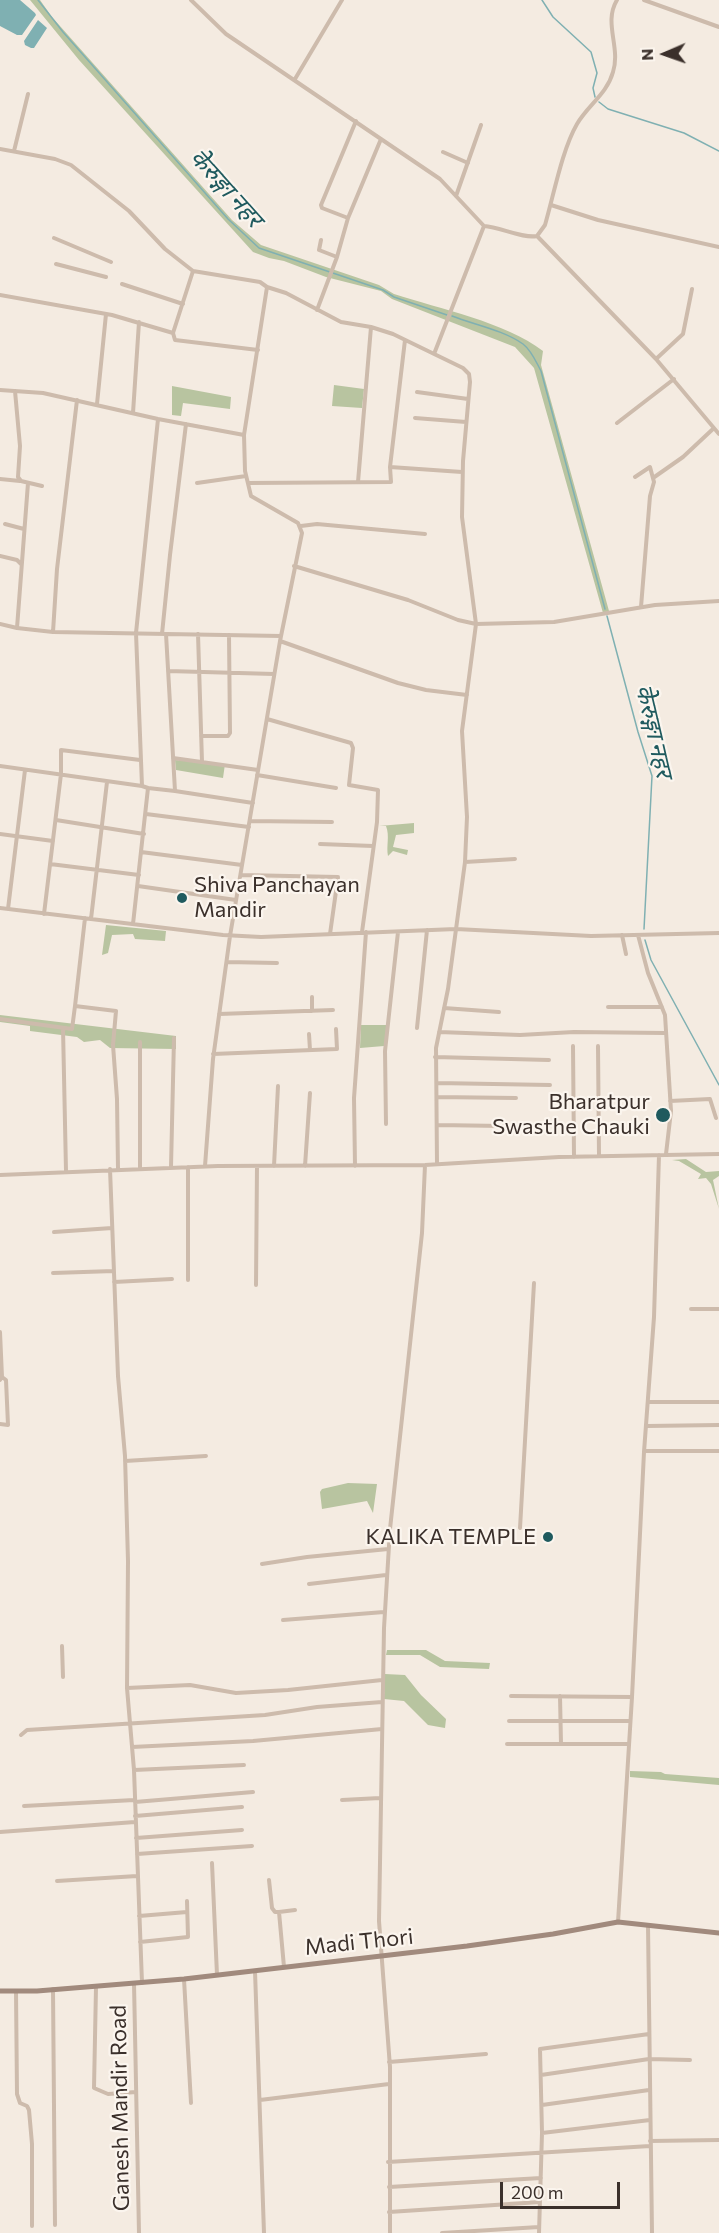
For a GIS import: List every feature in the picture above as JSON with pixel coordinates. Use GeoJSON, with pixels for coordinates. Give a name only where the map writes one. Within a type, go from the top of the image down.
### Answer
{"type":"FeatureCollection","features":[{"type":"Feature","properties":{"kind":"main road","name":"Madi Thori"},"geometry":{"type":"LineString","coordinates":[[0,1991],[184,1979],[525,1938],[618,1922],[719,1933]]}},
{"type":"Feature","properties":{"kind":"street"},"geometry":{"type":"LineString","coordinates":[[191,0],[226,34],[440,179],[484,226],[501,228],[531,237],[537,236],[542,230],[569,142],[577,124],[602,94],[614,70],[616,54],[611,22],[617,0]]}},
{"type":"Feature","properties":{"kind":"street"},"geometry":{"type":"LineString","coordinates":[[295,80],[342,0]]}},
{"type":"Feature","properties":{"kind":"street"},"geometry":{"type":"LineString","coordinates":[[644,0],[719,27]]}},
{"type":"Feature","properties":{"kind":"street"},"geometry":{"type":"LineString","coordinates":[[14,151],[28,94]]}},
{"type":"Feature","properties":{"kind":"street"},"geometry":{"type":"LineString","coordinates":[[348,218],[322,208],[321,205],[356,121]]}},
{"type":"Feature","properties":{"kind":"street"},"geometry":{"type":"LineString","coordinates":[[456,196],[481,125]]}},
{"type":"Feature","properties":{"kind":"street"},"geometry":{"type":"LineString","coordinates":[[317,310],[337,257],[348,218],[381,139]]}},
{"type":"Feature","properties":{"kind":"street"},"geometry":{"type":"LineString","coordinates":[[0,149],[55,159],[71,165],[129,211],[165,249],[193,271],[255,280],[267,287],[286,293],[341,322],[371,327],[405,340],[466,371],[470,382],[462,472],[462,517],[476,624],[462,731],[467,817],[465,862],[435,1057],[437,1164]]}},
{"type":"Feature","properties":{"kind":"street"},"geometry":{"type":"LineString","coordinates":[[443,152],[468,163]]}},
{"type":"Feature","properties":{"kind":"street"},"geometry":{"type":"LineString","coordinates":[[551,205],[598,220],[719,247]]}},
{"type":"Feature","properties":{"kind":"street"},"geometry":{"type":"LineString","coordinates":[[434,354],[484,226]]}},
{"type":"Feature","properties":{"kind":"street"},"geometry":{"type":"LineString","coordinates":[[537,236],[656,359],[719,434]]}},
{"type":"Feature","properties":{"kind":"street"},"geometry":{"type":"LineString","coordinates":[[54,238],[111,262]]}},
{"type":"Feature","properties":{"kind":"street"},"geometry":{"type":"LineString","coordinates":[[321,240],[320,250],[337,257]]}},
{"type":"Feature","properties":{"kind":"street"},"geometry":{"type":"LineString","coordinates":[[56,264],[106,277]]}},
{"type":"Feature","properties":{"kind":"street"},"geometry":{"type":"LineString","coordinates":[[193,271],[173,338],[177,342],[258,350]]}},
{"type":"Feature","properties":{"kind":"street"},"geometry":{"type":"LineString","coordinates":[[122,284],[183,304]]}},
{"type":"Feature","properties":{"kind":"street"},"geometry":{"type":"LineString","coordinates":[[267,287],[244,435],[246,476],[251,496],[300,526],[317,524],[425,534]]}},
{"type":"Feature","properties":{"kind":"street"},"geometry":{"type":"LineString","coordinates":[[656,359],[683,334],[692,290]]}},
{"type":"Feature","properties":{"kind":"street"},"geometry":{"type":"LineString","coordinates":[[0,295],[106,314],[173,333]]}},
{"type":"Feature","properties":{"kind":"street"},"geometry":{"type":"LineString","coordinates":[[97,404],[106,314]]}},
{"type":"Feature","properties":{"kind":"street"},"geometry":{"type":"LineString","coordinates":[[133,413],[139,322]]}},
{"type":"Feature","properties":{"kind":"street"},"geometry":{"type":"LineString","coordinates":[[358,482],[371,327]]}},
{"type":"Feature","properties":{"kind":"street"},"geometry":{"type":"LineString","coordinates":[[248,483],[391,482],[390,467],[405,340]]}},
{"type":"Feature","properties":{"kind":"street"},"geometry":{"type":"LineString","coordinates":[[617,423],[674,379]]}},
{"type":"Feature","properties":{"kind":"street"},"geometry":{"type":"LineString","coordinates":[[0,390],[42,393],[158,419],[244,435]]}},
{"type":"Feature","properties":{"kind":"street"},"geometry":{"type":"LineString","coordinates":[[15,390],[20,446],[18,477],[21,481]]}},
{"type":"Feature","properties":{"kind":"street"},"geometry":{"type":"LineString","coordinates":[[417,392],[468,399]]}},
{"type":"Feature","properties":{"kind":"street"},"geometry":{"type":"LineString","coordinates":[[53,632],[57,569],[77,400]]}},
{"type":"Feature","properties":{"kind":"street"},"geometry":{"type":"LineString","coordinates":[[415,418],[466,422]]}},
{"type":"Feature","properties":{"kind":"street"},"geometry":{"type":"LineString","coordinates":[[142,786],[136,633],[158,419]]}},
{"type":"Feature","properties":{"kind":"street"},"geometry":{"type":"LineString","coordinates":[[175,791],[164,634],[170,555],[186,424]]}},
{"type":"Feature","properties":{"kind":"street"},"geometry":{"type":"LineString","coordinates":[[653,478],[683,457],[714,428]]}},
{"type":"Feature","properties":{"kind":"street"},"geometry":{"type":"LineString","coordinates":[[390,467],[462,472]]}},
{"type":"Feature","properties":{"kind":"street"},"geometry":{"type":"LineString","coordinates":[[635,477],[650,467],[653,478],[641,607]]}},
{"type":"Feature","properties":{"kind":"street"},"geometry":{"type":"LineString","coordinates":[[197,483],[246,476]]}},
{"type":"Feature","properties":{"kind":"street"},"geometry":{"type":"LineString","coordinates":[[0,479],[42,486]]}},
{"type":"Feature","properties":{"kind":"street"},"geometry":{"type":"LineString","coordinates":[[17,628],[28,483]]}},
{"type":"Feature","properties":{"kind":"street"},"geometry":{"type":"LineString","coordinates":[[6,524],[24,529]]}},
{"type":"Feature","properties":{"kind":"street"},"geometry":{"type":"LineString","coordinates":[[205,1166],[213,1054],[274,674],[302,533],[300,526]]}},
{"type":"Feature","properties":{"kind":"street"},"geometry":{"type":"LineString","coordinates":[[0,556],[17,560],[21,564]]}},
{"type":"Feature","properties":{"kind":"street"},"geometry":{"type":"LineString","coordinates":[[294,566],[408,600],[459,620],[476,624],[554,622],[641,607],[719,601]]}},
{"type":"Feature","properties":{"kind":"street"},"geometry":{"type":"LineString","coordinates":[[0,624],[53,632],[198,634],[281,638],[398,683],[426,690],[467,695]]}},
{"type":"Feature","properties":{"kind":"street"},"geometry":{"type":"LineString","coordinates":[[198,634],[202,762]]}},
{"type":"Feature","properties":{"kind":"street"},"geometry":{"type":"LineString","coordinates":[[201,736],[228,736],[230,733],[229,635]]}},
{"type":"Feature","properties":{"kind":"street"},"geometry":{"type":"LineString","coordinates":[[168,671],[274,674]]}},
{"type":"Feature","properties":{"kind":"street"},"geometry":{"type":"LineString","coordinates":[[267,719],[351,743],[353,748],[349,785],[376,788],[379,793],[364,932],[354,1098],[355,1166]]}},
{"type":"Feature","properties":{"kind":"street"},"geometry":{"type":"LineString","coordinates":[[44,914],[61,774],[61,750],[141,760]]}},
{"type":"Feature","properties":{"kind":"street"},"geometry":{"type":"LineString","coordinates":[[173,758],[336,788]]}},
{"type":"Feature","properties":{"kind":"street"},"geometry":{"type":"LineString","coordinates":[[0,766],[253,803]]}},
{"type":"Feature","properties":{"kind":"street"},"geometry":{"type":"LineString","coordinates":[[8,909],[25,770]]}},
{"type":"Feature","properties":{"kind":"street"},"geometry":{"type":"LineString","coordinates":[[91,919],[107,782]]}},
{"type":"Feature","properties":{"kind":"street"},"geometry":{"type":"LineString","coordinates":[[133,924],[148,788]]}},
{"type":"Feature","properties":{"kind":"street"},"geometry":{"type":"LineString","coordinates":[[146,814],[249,827]]}},
{"type":"Feature","properties":{"kind":"street"},"geometry":{"type":"LineString","coordinates":[[56,820],[144,834]]}},
{"type":"Feature","properties":{"kind":"street"},"geometry":{"type":"LineString","coordinates":[[250,821],[333,822]]}},
{"type":"Feature","properties":{"kind":"street"},"geometry":{"type":"LineString","coordinates":[[0,834],[53,841]]}},
{"type":"Feature","properties":{"kind":"street"},"geometry":{"type":"LineString","coordinates":[[320,844],[373,846]]}},
{"type":"Feature","properties":{"kind":"street"},"geometry":{"type":"LineString","coordinates":[[141,852],[242,865]]}},
{"type":"Feature","properties":{"kind":"street"},"geometry":{"type":"LineString","coordinates":[[465,862],[515,859]]}},
{"type":"Feature","properties":{"kind":"street"},"geometry":{"type":"LineString","coordinates":[[50,864],[139,875]]}},
{"type":"Feature","properties":{"kind":"street"},"geometry":{"type":"LineString","coordinates":[[241,875],[338,877],[330,934]]}},
{"type":"Feature","properties":{"kind":"street"},"geometry":{"type":"LineString","coordinates":[[138,886],[236,900]]}},
{"type":"Feature","properties":{"kind":"street"},"geometry":{"type":"LineString","coordinates":[[0,908],[231,936],[261,937],[456,929],[591,936],[719,933]]}},
{"type":"Feature","properties":{"kind":"street"},"geometry":{"type":"LineString","coordinates":[[0,1019],[72,1029],[84,918]]}},
{"type":"Feature","properties":{"kind":"street"},"geometry":{"type":"LineString","coordinates":[[417,1028],[428,930]]}},
{"type":"Feature","properties":{"kind":"street"},"geometry":{"type":"LineString","coordinates":[[386,1124],[385,1051],[398,932]]}},
{"type":"Feature","properties":{"kind":"street"},"geometry":{"type":"LineString","coordinates":[[622,935],[626,954]]}},
{"type":"Feature","properties":{"kind":"street"},"geometry":{"type":"LineString","coordinates":[[638,935],[648,973],[665,1015],[670,1101],[666,1155]]}},
{"type":"Feature","properties":{"kind":"street"},"geometry":{"type":"LineString","coordinates":[[227,962],[277,963]]}},
{"type":"Feature","properties":{"kind":"street"},"geometry":{"type":"LineString","coordinates":[[312,997],[312,1011]]}},
{"type":"Feature","properties":{"kind":"street"},"geometry":{"type":"LineString","coordinates":[[75,1006],[116,1011],[113,1045],[117,1099],[118,1169]]}},
{"type":"Feature","properties":{"kind":"street"},"geometry":{"type":"LineString","coordinates":[[609,1007],[662,1007]]}},
{"type":"Feature","properties":{"kind":"street"},"geometry":{"type":"LineString","coordinates":[[444,1008],[499,1012]]}},
{"type":"Feature","properties":{"kind":"street"},"geometry":{"type":"LineString","coordinates":[[219,1014],[333,1010]]}},
{"type":"Feature","properties":{"kind":"street"},"geometry":{"type":"LineString","coordinates":[[63,1028],[66,1172]]}},
{"type":"Feature","properties":{"kind":"street"},"geometry":{"type":"LineString","coordinates":[[213,1054],[337,1049],[336,1029]]}},
{"type":"Feature","properties":{"kind":"street"},"geometry":{"type":"LineString","coordinates":[[439,1032],[520,1035],[574,1032],[665,1033]]}},
{"type":"Feature","properties":{"kind":"street"},"geometry":{"type":"LineString","coordinates":[[309,1034],[310,1050]]}},
{"type":"Feature","properties":{"kind":"street"},"geometry":{"type":"LineString","coordinates":[[171,1167],[174,1038]]}},
{"type":"Feature","properties":{"kind":"street"},"geometry":{"type":"LineString","coordinates":[[140,1042],[140,1168]]}},
{"type":"Feature","properties":{"kind":"street"},"geometry":{"type":"LineString","coordinates":[[573,1046],[574,1157]]}},
{"type":"Feature","properties":{"kind":"street"},"geometry":{"type":"LineString","coordinates":[[598,1046],[599,1156]]}},
{"type":"Feature","properties":{"kind":"street"},"geometry":{"type":"LineString","coordinates":[[435,1057],[549,1060]]}},
{"type":"Feature","properties":{"kind":"street"},"geometry":{"type":"LineString","coordinates":[[436,1083],[550,1085]]}},
{"type":"Feature","properties":{"kind":"street"},"geometry":{"type":"LineString","coordinates":[[274,1166],[278,1086]]}},
{"type":"Feature","properties":{"kind":"street"},"geometry":{"type":"LineString","coordinates":[[305,1166],[309,1093]]}},
{"type":"Feature","properties":{"kind":"street"},"geometry":{"type":"LineString","coordinates":[[437,1097],[516,1098]]}},
{"type":"Feature","properties":{"kind":"street"},"geometry":{"type":"LineString","coordinates":[[670,1101],[710,1099],[716,1118]]}},
{"type":"Feature","properties":{"kind":"street"},"geometry":{"type":"LineString","coordinates":[[437,1125],[503,1126]]}},
{"type":"Feature","properties":{"kind":"street"},"geometry":{"type":"LineString","coordinates":[[0,1175],[205,1166],[425,1165],[599,1156],[719,1154]]}},
{"type":"Feature","properties":{"kind":"street"},"geometry":{"type":"LineString","coordinates":[[618,1922],[654,1317],[659,1155]]}},
{"type":"Feature","properties":{"kind":"street"},"geometry":{"type":"LineString","coordinates":[[390,2233],[389,2062],[381,1955],[379,1878],[384,1612],[388,1549],[422,1233],[425,1165]]}},
{"type":"Feature","properties":{"kind":"street"},"geometry":{"type":"LineString","coordinates":[[256,1285],[257,1166]]}},
{"type":"Feature","properties":{"kind":"street"},"geometry":{"type":"LineString","coordinates":[[188,1167],[188,1280]]}},
{"type":"Feature","properties":{"kind":"street"},"geometry":{"type":"LineString","coordinates":[[110,1169],[118,1376],[125,1461],[128,1561],[127,1688],[134,1770],[142,1983]]}},
{"type":"Feature","properties":{"kind":"street"},"geometry":{"type":"LineString","coordinates":[[54,1232],[112,1228]]}},
{"type":"Feature","properties":{"kind":"street"},"geometry":{"type":"LineString","coordinates":[[53,1273],[114,1271]]}},
{"type":"Feature","properties":{"kind":"street"},"geometry":{"type":"LineString","coordinates":[[114,1282],[172,1279]]}},
{"type":"Feature","properties":{"kind":"street"},"geometry":{"type":"LineString","coordinates":[[520,1528],[534,1282]]}},
{"type":"Feature","properties":{"kind":"street"},"geometry":{"type":"LineString","coordinates":[[691,1309],[719,1309]]}},
{"type":"Feature","properties":{"kind":"street"},"geometry":{"type":"LineString","coordinates":[[0,1332],[1,1379],[6,1380],[8,1425],[0,1424]]}},
{"type":"Feature","properties":{"kind":"street"},"geometry":{"type":"LineString","coordinates":[[648,1402],[719,1401]]}},
{"type":"Feature","properties":{"kind":"street"},"geometry":{"type":"LineString","coordinates":[[646,1426],[719,1425]]}},
{"type":"Feature","properties":{"kind":"street"},"geometry":{"type":"LineString","coordinates":[[645,1451],[719,1451]]}},
{"type":"Feature","properties":{"kind":"street"},"geometry":{"type":"LineString","coordinates":[[125,1461],[206,1456]]}},
{"type":"Feature","properties":{"kind":"street"},"geometry":{"type":"LineString","coordinates":[[262,1564],[388,1549]]}},
{"type":"Feature","properties":{"kind":"street"},"geometry":{"type":"LineString","coordinates":[[309,1584],[386,1575]]}},
{"type":"Feature","properties":{"kind":"street"},"geometry":{"type":"LineString","coordinates":[[283,1620],[384,1612]]}},
{"type":"Feature","properties":{"kind":"street"},"geometry":{"type":"LineString","coordinates":[[62,1646],[63,1677]]}},
{"type":"Feature","properties":{"kind":"street"},"geometry":{"type":"LineString","coordinates":[[127,1688],[190,1685],[236,1693],[382,1680]]}},
{"type":"Feature","properties":{"kind":"street"},"geometry":{"type":"LineString","coordinates":[[511,1696],[632,1697]]}},
{"type":"Feature","properties":{"kind":"street"},"geometry":{"type":"LineString","coordinates":[[560,1696],[561,1744]]}},
{"type":"Feature","properties":{"kind":"street"},"geometry":{"type":"LineString","coordinates":[[21,1735],[27,1730],[265,1715],[318,1707],[382,1702]]}},
{"type":"Feature","properties":{"kind":"street"},"geometry":{"type":"LineString","coordinates":[[509,1721],[630,1721]]}},
{"type":"Feature","properties":{"kind":"street"},"geometry":{"type":"LineString","coordinates":[[132,1747],[253,1741],[382,1729]]}},
{"type":"Feature","properties":{"kind":"street"},"geometry":{"type":"LineString","coordinates":[[507,1744],[629,1744]]}},
{"type":"Feature","properties":{"kind":"street"},"geometry":{"type":"LineString","coordinates":[[134,1770],[244,1766]]}},
{"type":"Feature","properties":{"kind":"street"},"geometry":{"type":"LineString","coordinates":[[24,1806],[253,1792]]}},
{"type":"Feature","properties":{"kind":"street"},"geometry":{"type":"LineString","coordinates":[[342,1800],[380,1798]]}},
{"type":"Feature","properties":{"kind":"street"},"geometry":{"type":"LineString","coordinates":[[135,1816],[242,1807]]}},
{"type":"Feature","properties":{"kind":"street"},"geometry":{"type":"LineString","coordinates":[[0,1832],[135,1822]]}},
{"type":"Feature","properties":{"kind":"street"},"geometry":{"type":"LineString","coordinates":[[136,1838],[242,1830]]}},
{"type":"Feature","properties":{"kind":"street"},"geometry":{"type":"LineString","coordinates":[[137,1854],[252,1846]]}},
{"type":"Feature","properties":{"kind":"street"},"geometry":{"type":"LineString","coordinates":[[212,1863],[217,1975]]}},
{"type":"Feature","properties":{"kind":"street"},"geometry":{"type":"LineString","coordinates":[[57,1881],[137,1876]]}},
{"type":"Feature","properties":{"kind":"street"},"geometry":{"type":"LineString","coordinates":[[270,1880],[272,1908],[279,1912],[296,1910]]}},
{"type":"Feature","properties":{"kind":"street"},"geometry":{"type":"LineString","coordinates":[[140,1942],[188,1937],[187,1901]]}},
{"type":"Feature","properties":{"kind":"street"},"geometry":{"type":"LineString","coordinates":[[139,1916],[187,1912]]}},
{"type":"Feature","properties":{"kind":"street"},"geometry":{"type":"LineString","coordinates":[[279,1912],[284,1967]]}},
{"type":"Feature","properties":{"kind":"street"},"geometry":{"type":"LineString","coordinates":[[648,1925],[652,2233]]}},
{"type":"Feature","properties":{"kind":"street"},"geometry":{"type":"LineString","coordinates":[[255,1970],[264,2233]]}},
{"type":"Feature","properties":{"kind":"street"},"geometry":{"type":"LineString","coordinates":[[184,1979],[191,2103]]}},
{"type":"Feature","properties":{"kind":"street","name":"Ganesh Mandir Road"},"geometry":{"type":"LineString","coordinates":[[134,1983],[139,2233]]}},
{"type":"Feature","properties":{"kind":"street"},"geometry":{"type":"LineString","coordinates":[[96,1986],[94,2088],[108,2094],[136,2092]]}},
{"type":"Feature","properties":{"kind":"street"},"geometry":{"type":"LineString","coordinates":[[53,1989],[55,2224]]}},
{"type":"Feature","properties":{"kind":"street"},"geometry":{"type":"LineString","coordinates":[[16,1991],[17,2094],[20,2103],[27,2106],[29,2110],[32,2226]]}},
{"type":"Feature","properties":{"kind":"street"},"geometry":{"type":"LineString","coordinates":[[539,2233],[542,2154],[540,2051],[542,2048],[649,2034]]}},
{"type":"Feature","properties":{"kind":"street"},"geometry":{"type":"LineString","coordinates":[[389,2062],[486,2054]]}},
{"type":"Feature","properties":{"kind":"street"},"geometry":{"type":"LineString","coordinates":[[541,2075],[649,2060],[690,2060]]}},
{"type":"Feature","properties":{"kind":"street"},"geometry":{"type":"LineString","coordinates":[[260,2100],[389,2084]]}},
{"type":"Feature","properties":{"kind":"street"},"geometry":{"type":"LineString","coordinates":[[542,2105],[649,2090]]}},
{"type":"Feature","properties":{"kind":"street"},"geometry":{"type":"LineString","coordinates":[[542,2133],[650,2120]]}},
{"type":"Feature","properties":{"kind":"street"},"geometry":{"type":"LineString","coordinates":[[388,2162],[542,2154],[650,2143],[719,2140]]}},
{"type":"Feature","properties":{"kind":"street"},"geometry":{"type":"LineString","coordinates":[[389,2187],[541,2178]]}},
{"type":"Feature","properties":{"kind":"street"},"geometry":{"type":"LineString","coordinates":[[389,2212],[540,2202]]}},
{"type":"Feature","properties":{"kind":"street"},"geometry":{"type":"LineString","coordinates":[[442,2233],[539,2227]]}},
{"type":"Feature","properties":{"kind":"green space"},"geometry":{"type":"Polygon","coordinates":[[[30,0],[40,0],[52,17],[232,220],[261,245],[379,285],[394,294],[491,324],[528,341],[543,351],[541,365],[609,611],[603,613],[534,368],[515,347],[392,299],[381,291],[326,277],[253,252],[79,60],[30,0]]]}},
{"type":"Feature","properties":{"kind":"green space"},"geometry":{"type":"Polygon","coordinates":[[[334,385],[364,389],[362,408],[332,406],[334,385]]]}},
{"type":"Feature","properties":{"kind":"green space"},"geometry":{"type":"Polygon","coordinates":[[[172,386],[231,397],[230,409],[183,403],[181,416],[172,415],[172,386]]]}},
{"type":"Feature","properties":{"kind":"green space"},"geometry":{"type":"Polygon","coordinates":[[[175,760],[225,764],[223,778],[176,770],[175,760]]]}},
{"type":"Feature","properties":{"kind":"green space"},"geometry":{"type":"Polygon","coordinates":[[[414,823],[414,833],[396,835],[393,847],[408,850],[407,855],[393,851],[388,856],[386,826],[379,826],[414,823]]]}},
{"type":"Feature","properties":{"kind":"green space"},"geometry":{"type":"Polygon","coordinates":[[[106,925],[166,931],[165,941],[135,939],[133,934],[112,935],[108,953],[102,955],[106,925]]]}},
{"type":"Feature","properties":{"kind":"green space"},"geometry":{"type":"Polygon","coordinates":[[[0,1015],[176,1036],[176,1049],[110,1048],[100,1040],[84,1042],[77,1037],[30,1031],[30,1026],[0,1022],[0,1015]]]}},
{"type":"Feature","properties":{"kind":"green space"},"geometry":{"type":"Polygon","coordinates":[[[361,1025],[388,1025],[384,1046],[360,1048],[361,1025]]]}},
{"type":"Feature","properties":{"kind":"green space"},"geometry":{"type":"Polygon","coordinates":[[[686,1159],[706,1172],[719,1171],[719,1176],[713,1180],[719,1209],[711,1184],[706,1178],[698,1179],[701,1174],[679,1161],[672,1160],[686,1159]]]}},
{"type":"Feature","properties":{"kind":"green space"},"geometry":{"type":"Polygon","coordinates":[[[348,1483],[377,1484],[373,1513],[367,1501],[322,1509],[320,1492],[322,1489],[348,1483]]]}},
{"type":"Feature","properties":{"kind":"green space"},"geometry":{"type":"Polygon","coordinates":[[[387,1650],[426,1650],[445,1661],[490,1663],[489,1669],[440,1667],[420,1655],[386,1655],[387,1650]]]}},
{"type":"Feature","properties":{"kind":"green space"},"geometry":{"type":"Polygon","coordinates":[[[385,1674],[405,1675],[421,1695],[446,1719],[445,1728],[428,1725],[404,1701],[384,1699],[385,1674]]]}},
{"type":"Feature","properties":{"kind":"green space"},"geometry":{"type":"Polygon","coordinates":[[[630,1771],[719,1778],[719,1785],[630,1777],[630,1771]]]}},
{"type":"Feature","properties":{"kind":"water"},"geometry":{"type":"Polygon","coordinates":[[[0,0],[20,0],[35,13],[36,15],[22,35],[17,35],[0,26],[0,0]]]}},
{"type":"Feature","properties":{"kind":"water"},"geometry":{"type":"Polygon","coordinates":[[[38,20],[47,28],[34,48],[31,48],[25,45],[24,41],[38,20]]]}},
{"type":"Feature","properties":{"kind":"waterway","name":"केेरुङ्गा नहर"},"geometry":{"type":"LineString","coordinates":[[38,0],[63,32],[228,219],[259,248],[383,290],[394,297],[447,315]]}},
{"type":"Feature","properties":{"kind":"waterway"},"geometry":{"type":"LineString","coordinates":[[542,0],[553,17],[591,52],[597,73],[593,88],[595,97]]}},
{"type":"Feature","properties":{"kind":"waterway"},"geometry":{"type":"LineString","coordinates":[[599,102],[608,109],[684,133],[719,151]]}},
{"type":"Feature","properties":{"kind":"waterway","name":"केेरुङ्गा नहर"},"geometry":{"type":"LineString","coordinates":[[452,316],[515,339],[531,353],[541,371],[605,609]]}},
{"type":"Feature","properties":{"kind":"waterway","name":"केेरुङ्गा नहर"},"geometry":{"type":"LineString","coordinates":[[607,616],[652,776],[644,929]]}},
{"type":"Feature","properties":{"kind":"waterway"},"geometry":{"type":"LineString","coordinates":[[645,940],[651,960],[719,1085]]}},
{"type":"Feature","properties":{"kind":"place","name":"Shiva Panchayan Mandir"},"geometry":{"type":"Point","coordinates":[182,898]}},
{"type":"Feature","properties":{"kind":"place","name":"Bharatpur Swasthe Chauki"},"geometry":{"type":"Point","coordinates":[663,1115]}},
{"type":"Feature","properties":{"kind":"place","name":"KALIKA TEMPLE"},"geometry":{"type":"Point","coordinates":[548,1537]}}]}
